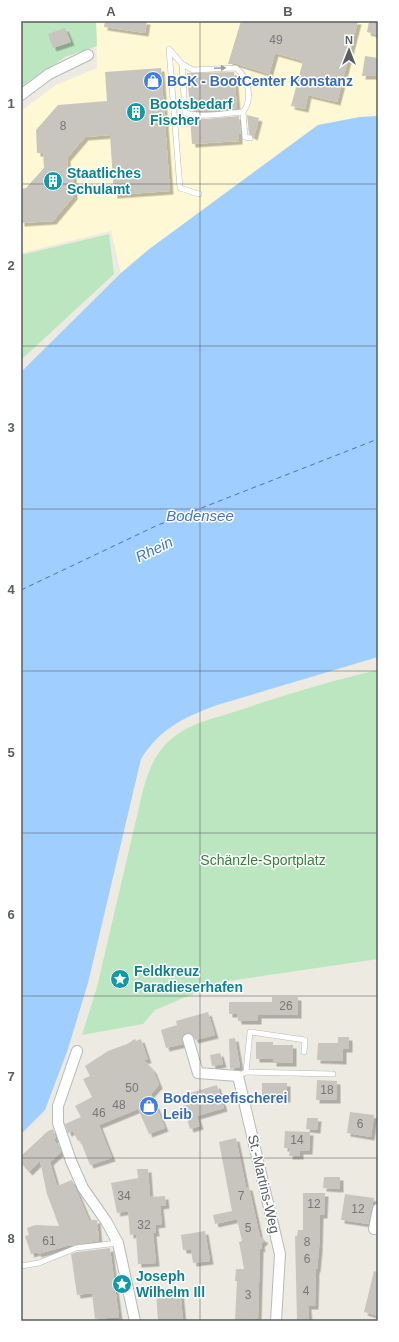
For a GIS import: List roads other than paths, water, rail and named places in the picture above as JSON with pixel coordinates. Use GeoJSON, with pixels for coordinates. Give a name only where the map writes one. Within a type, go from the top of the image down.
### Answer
{"type":"FeatureCollection","features":[{"type":"Feature","properties":{"kind":"street"},"geometry":{"type":"LineString","coordinates":[[21,95],[48,74],[88,55]]}},
{"type":"Feature","properties":{"kind":"street"},"geometry":{"type":"LineString","coordinates":[[188,1039],[198,1073],[242,1074]]}},
{"type":"Feature","properties":{"kind":"street"},"geometry":{"type":"LineString","coordinates":[[77,1051],[58,1106],[58,1123],[71,1161],[83,1188],[106,1220],[118,1243],[135,1321]]}},
{"type":"Feature","properties":{"kind":"street","name":"St.-Martins-Weg"},"geometry":{"type":"LineString","coordinates":[[242,1074],[280,1254],[276,1321]]}},
{"type":"Feature","properties":{"kind":"street"},"geometry":{"type":"LineString","coordinates":[[374,1229],[378,1209]]}},
{"type":"Feature","properties":{"kind":"lane"},"geometry":{"type":"LineString","coordinates":[[199,194],[180,188],[169,49],[182,64],[193,70],[221,67],[236,68],[243,74],[248,96],[247,106],[243,112],[245,138],[250,138]]}},
{"type":"Feature","properties":{"kind":"lane"},"geometry":{"type":"LineString","coordinates":[[182,64],[185,113],[192,115],[204,115],[243,112]]}},
{"type":"Feature","properties":{"kind":"lane"},"geometry":{"type":"LineString","coordinates":[[304,1052],[305,1040],[250,1032],[242,1074],[333,1074]]}},
{"type":"Feature","properties":{"kind":"lane"},"geometry":{"type":"LineString","coordinates":[[21,1266],[39,1263],[76,1248],[118,1243]]}},
{"type":"Feature","properties":{"kind":"water","name":"Bodensee"},"geometry":{"type":"Polygon","coordinates":[[[378,116],[378,657],[214,706],[172,726],[164,732],[148,749],[141,759],[88,983],[68,1049],[45,1110],[21,1134],[21,372],[121,273],[148,250],[318,125],[360,117],[378,116]]]}},
{"type":"Feature","properties":{"kind":"place","name":"BCK - BootCenter Konstanz"},"geometry":{"type":"Point","coordinates":[153,81]}},
{"type":"Feature","properties":{"kind":"place","name":"Bootsbedarf Fischer"},"geometry":{"type":"Point","coordinates":[136,112]}},
{"type":"Feature","properties":{"kind":"place","name":"Staatliches Schulamt"},"geometry":{"type":"Point","coordinates":[53,181]}},
{"type":"Feature","properties":{"kind":"place","name":"Feldkreuz Paradieserhafen"},"geometry":{"type":"Point","coordinates":[120,979]}},
{"type":"Feature","properties":{"kind":"place","name":"Bodenseefischerei Leib"},"geometry":{"type":"Point","coordinates":[149,1106]}},
{"type":"Feature","properties":{"kind":"place","name":"Joseph Wilhelm Ill"},"geometry":{"type":"Point","coordinates":[122,1284]}},
{"type":"Feature","properties":{"kind":"water label","name":"Rhein"},"geometry":{"type":"Point","coordinates":[154,549]}},
{"type":"Feature","properties":{"kind":"park label","name":"Schänzle-Sportplatz"},"geometry":{"type":"Point","coordinates":[263,860]}}]}
